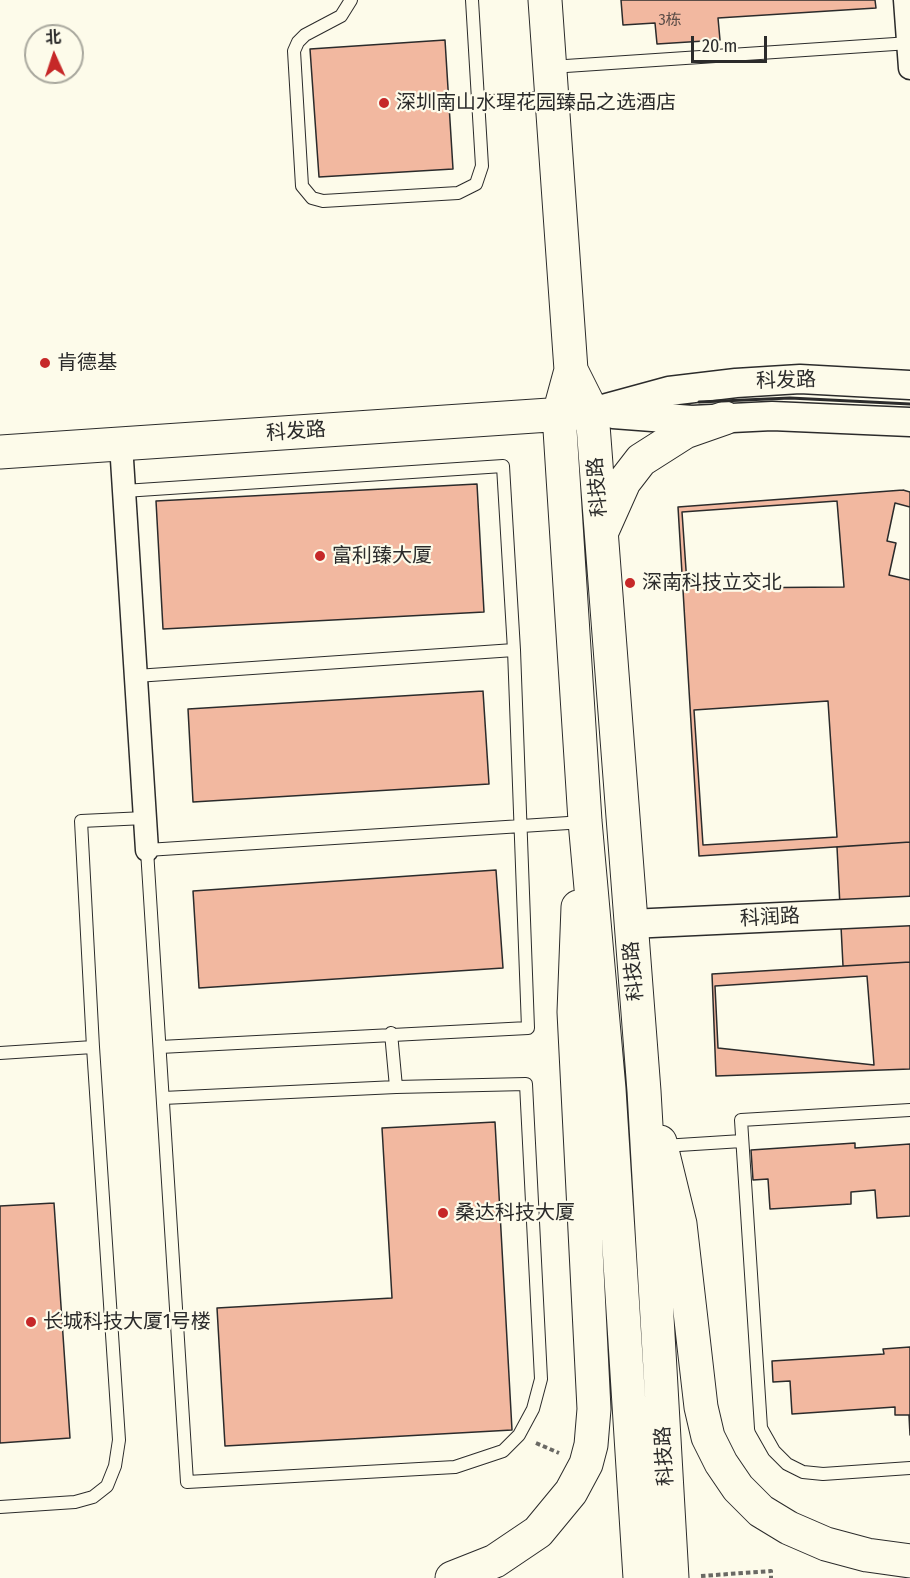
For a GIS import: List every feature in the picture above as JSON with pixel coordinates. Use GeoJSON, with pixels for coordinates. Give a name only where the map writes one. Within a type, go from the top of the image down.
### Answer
{"type":"FeatureCollection","features":[{"type":"Feature","properties":{"kind":"main road","name":"科技路"},"geometry":{"type":"LineString","coordinates":[[545,0],[571,370],[559,414],[585,821],[609,1089],[640,1578]]}},
{"type":"Feature","properties":{"kind":"main road","name":"科技路"},"geometry":{"type":"LineString","coordinates":[[571,370],[592,412],[630,924],[684,1577]]}},
{"type":"Feature","properties":{"kind":"main road","name":"科发路"},"geometry":{"type":"LineString","coordinates":[[0,452],[592,412]]}},
{"type":"Feature","properties":{"kind":"main road"},"geometry":{"type":"LineString","coordinates":[[601,534],[610,507],[624,482],[641,460],[685,432],[725,418]]}},
{"type":"Feature","properties":{"kind":"main road"},"geometry":{"type":"LineString","coordinates":[[452,1578],[495,1561],[538,1532],[571,1492],[586,1464],[594,1409],[574,1012],[576,938],[585,821]]}},
{"type":"Feature","properties":{"kind":"main road"},"geometry":{"type":"LineString","coordinates":[[644,1091],[680,1224],[701,1407],[708,1437],[721,1463],[738,1488],[762,1511],[789,1528],[846,1549],[910,1561]]}},
{"type":"Feature","properties":{"kind":"street"},"geometry":{"type":"LineString","coordinates":[[905,0],[910,68]]}},
{"type":"Feature","properties":{"kind":"street","name":"科发路"},"geometry":{"type":"LineString","coordinates":[[592,412],[669,391],[736,383],[800,379],[910,385]]}},
{"type":"Feature","properties":{"kind":"street","name":"科发路"},"geometry":{"type":"LineString","coordinates":[[592,412],[692,420],[828,417],[910,422]]}},
{"type":"Feature","properties":{"kind":"street"},"geometry":{"type":"LineString","coordinates":[[121,444],[147,850]]}},
{"type":"Feature","properties":{"kind":"street","name":"科润路"},"geometry":{"type":"LineString","coordinates":[[630,924],[910,911]]}},
{"type":"Feature","properties":{"kind":"lane"},"geometry":{"type":"LineString","coordinates":[[351,0],[341,16],[305,35],[298,42],[294,51],[300,176],[306,193],[323,201],[468,190],[481,177],[472,0]]}},
{"type":"Feature","properties":{"kind":"lane"},"geometry":{"type":"LineString","coordinates":[[478,102],[551,82],[909,43]]}},
{"type":"Feature","properties":{"kind":"lane"},"geometry":{"type":"LineString","coordinates":[[124,491],[503,466],[514,650],[518,827],[528,1028],[391,1033],[160,1047]]}},
{"type":"Feature","properties":{"kind":"lane"},"geometry":{"type":"LineString","coordinates":[[136,676],[514,650]]}},
{"type":"Feature","properties":{"kind":"lane"},"geometry":{"type":"LineString","coordinates":[[0,1507],[75,1502],[93,1497],[107,1486],[115,1466],[119,1440],[93,1047],[81,821],[145,818]]}},
{"type":"Feature","properties":{"kind":"lane"},"geometry":{"type":"LineString","coordinates":[[163,1098],[396,1087],[526,1084],[541,1379],[533,1409],[519,1435],[503,1451],[455,1467],[187,1482],[147,850],[585,821]]}},
{"type":"Feature","properties":{"kind":"lane"},"geometry":{"type":"LineString","coordinates":[[391,1033],[396,1087]]}},
{"type":"Feature","properties":{"kind":"lane"},"geometry":{"type":"LineString","coordinates":[[0,1053],[93,1047]]}},
{"type":"Feature","properties":{"kind":"lane"},"geometry":{"type":"LineString","coordinates":[[910,1110],[741,1120],[761,1428],[774,1451],[787,1464],[803,1472],[823,1474],[910,1468]]}},
{"type":"Feature","properties":{"kind":"lane"},"geometry":{"type":"LineString","coordinates":[[661,1147],[742,1141]]}},
{"type":"Feature","properties":{"kind":"path"},"geometry":{"type":"LineString","coordinates":[[519,1435],[586,1464]]}},
{"type":"Feature","properties":{"kind":"path"},"geometry":{"type":"LineString","coordinates":[[684,1577],[771,1571],[771,1578]]}},
{"type":"Feature","properties":{"kind":"building"},"geometry":{"type":"Polygon","coordinates":[[[621,0],[875,0],[876,8],[718,18],[720,40],[657,44],[655,23],[623,25],[621,0]]]}},
{"type":"Feature","properties":{"kind":"building","name":"深圳南山水瑆花园臻品之选酒店"},"geometry":{"type":"Polygon","coordinates":[[[445,40],[453,169],[319,177],[310,49],[445,40]]]}},
{"type":"Feature","properties":{"kind":"building","name":"富利臻大厦"},"geometry":{"type":"Polygon","coordinates":[[[477,484],[484,612],[163,629],[156,501],[477,484]]]}},
{"type":"Feature","properties":{"kind":"building"},"geometry":{"type":"Polygon","coordinates":[[[903,490],[910,492],[910,842],[699,856],[678,507],[903,490]]]}},
{"type":"Feature","properties":{"kind":"building"},"geometry":{"type":"Polygon","coordinates":[[[837,501],[844,587],[715,588],[715,582],[687,584],[682,512],[837,501]]]}},
{"type":"Feature","properties":{"kind":"building"},"geometry":{"type":"Polygon","coordinates":[[[895,503],[910,507],[910,580],[889,575],[896,543],[887,541],[895,503]]]}},
{"type":"Feature","properties":{"kind":"building"},"geometry":{"type":"Polygon","coordinates":[[[483,691],[489,784],[193,802],[188,709],[483,691]]]}},
{"type":"Feature","properties":{"kind":"building"},"geometry":{"type":"Polygon","coordinates":[[[828,701],[837,837],[703,845],[694,710],[828,701]]]}},
{"type":"Feature","properties":{"kind":"building"},"geometry":{"type":"Polygon","coordinates":[[[910,842],[910,962],[843,966],[837,847],[910,842]]]}},
{"type":"Feature","properties":{"kind":"building"},"geometry":{"type":"Polygon","coordinates":[[[496,870],[503,968],[199,988],[193,891],[496,870]]]}},
{"type":"Feature","properties":{"kind":"building"},"geometry":{"type":"Polygon","coordinates":[[[910,962],[910,1069],[716,1076],[712,974],[910,962]]]}},
{"type":"Feature","properties":{"kind":"building"},"geometry":{"type":"Polygon","coordinates":[[[867,976],[874,1065],[718,1048],[715,986],[867,976]]]}},
{"type":"Feature","properties":{"kind":"building","name":"桑达科技大厦"},"geometry":{"type":"Polygon","coordinates":[[[495,1122],[512,1430],[225,1446],[217,1308],[392,1298],[382,1128],[495,1122]]]}},
{"type":"Feature","properties":{"kind":"building"},"geometry":{"type":"Polygon","coordinates":[[[855,1143],[855,1148],[910,1144],[910,1216],[877,1218],[875,1190],[851,1192],[851,1204],[770,1209],[768,1179],[753,1180],[751,1150],[855,1143]]]}},
{"type":"Feature","properties":{"kind":"building","name":"长城科技大厦1号楼"},"geometry":{"type":"Polygon","coordinates":[[[54,1203],[70,1438],[0,1443],[0,1206],[54,1203]]]}},
{"type":"Feature","properties":{"kind":"building"},"geometry":{"type":"Polygon","coordinates":[[[910,1347],[910,1435],[909,1415],[895,1415],[895,1407],[792,1414],[790,1381],[773,1382],[772,1361],[884,1354],[883,1349],[910,1347]]]}},
{"type":"Feature","properties":{"kind":"wall"},"geometry":{"type":"LineString","coordinates":[[699,402],[790,398],[910,404]]}},
{"type":"Feature","properties":{"kind":"place","name":"深圳南山水瑆花园臻品之选酒店"},"geometry":{"type":"Point","coordinates":[384,103]}},
{"type":"Feature","properties":{"kind":"place","name":"肯德基"},"geometry":{"type":"Point","coordinates":[45,363]}},
{"type":"Feature","properties":{"kind":"place","name":"富利臻大厦"},"geometry":{"type":"Point","coordinates":[320,556]}},
{"type":"Feature","properties":{"kind":"place","name":"深南科技立交北"},"geometry":{"type":"Point","coordinates":[630,583]}},
{"type":"Feature","properties":{"kind":"place","name":"桑达科技大厦"},"geometry":{"type":"Point","coordinates":[443,1213]}},
{"type":"Feature","properties":{"kind":"place","name":"长城科技大厦1号楼"},"geometry":{"type":"Point","coordinates":[31,1322]}}]}
